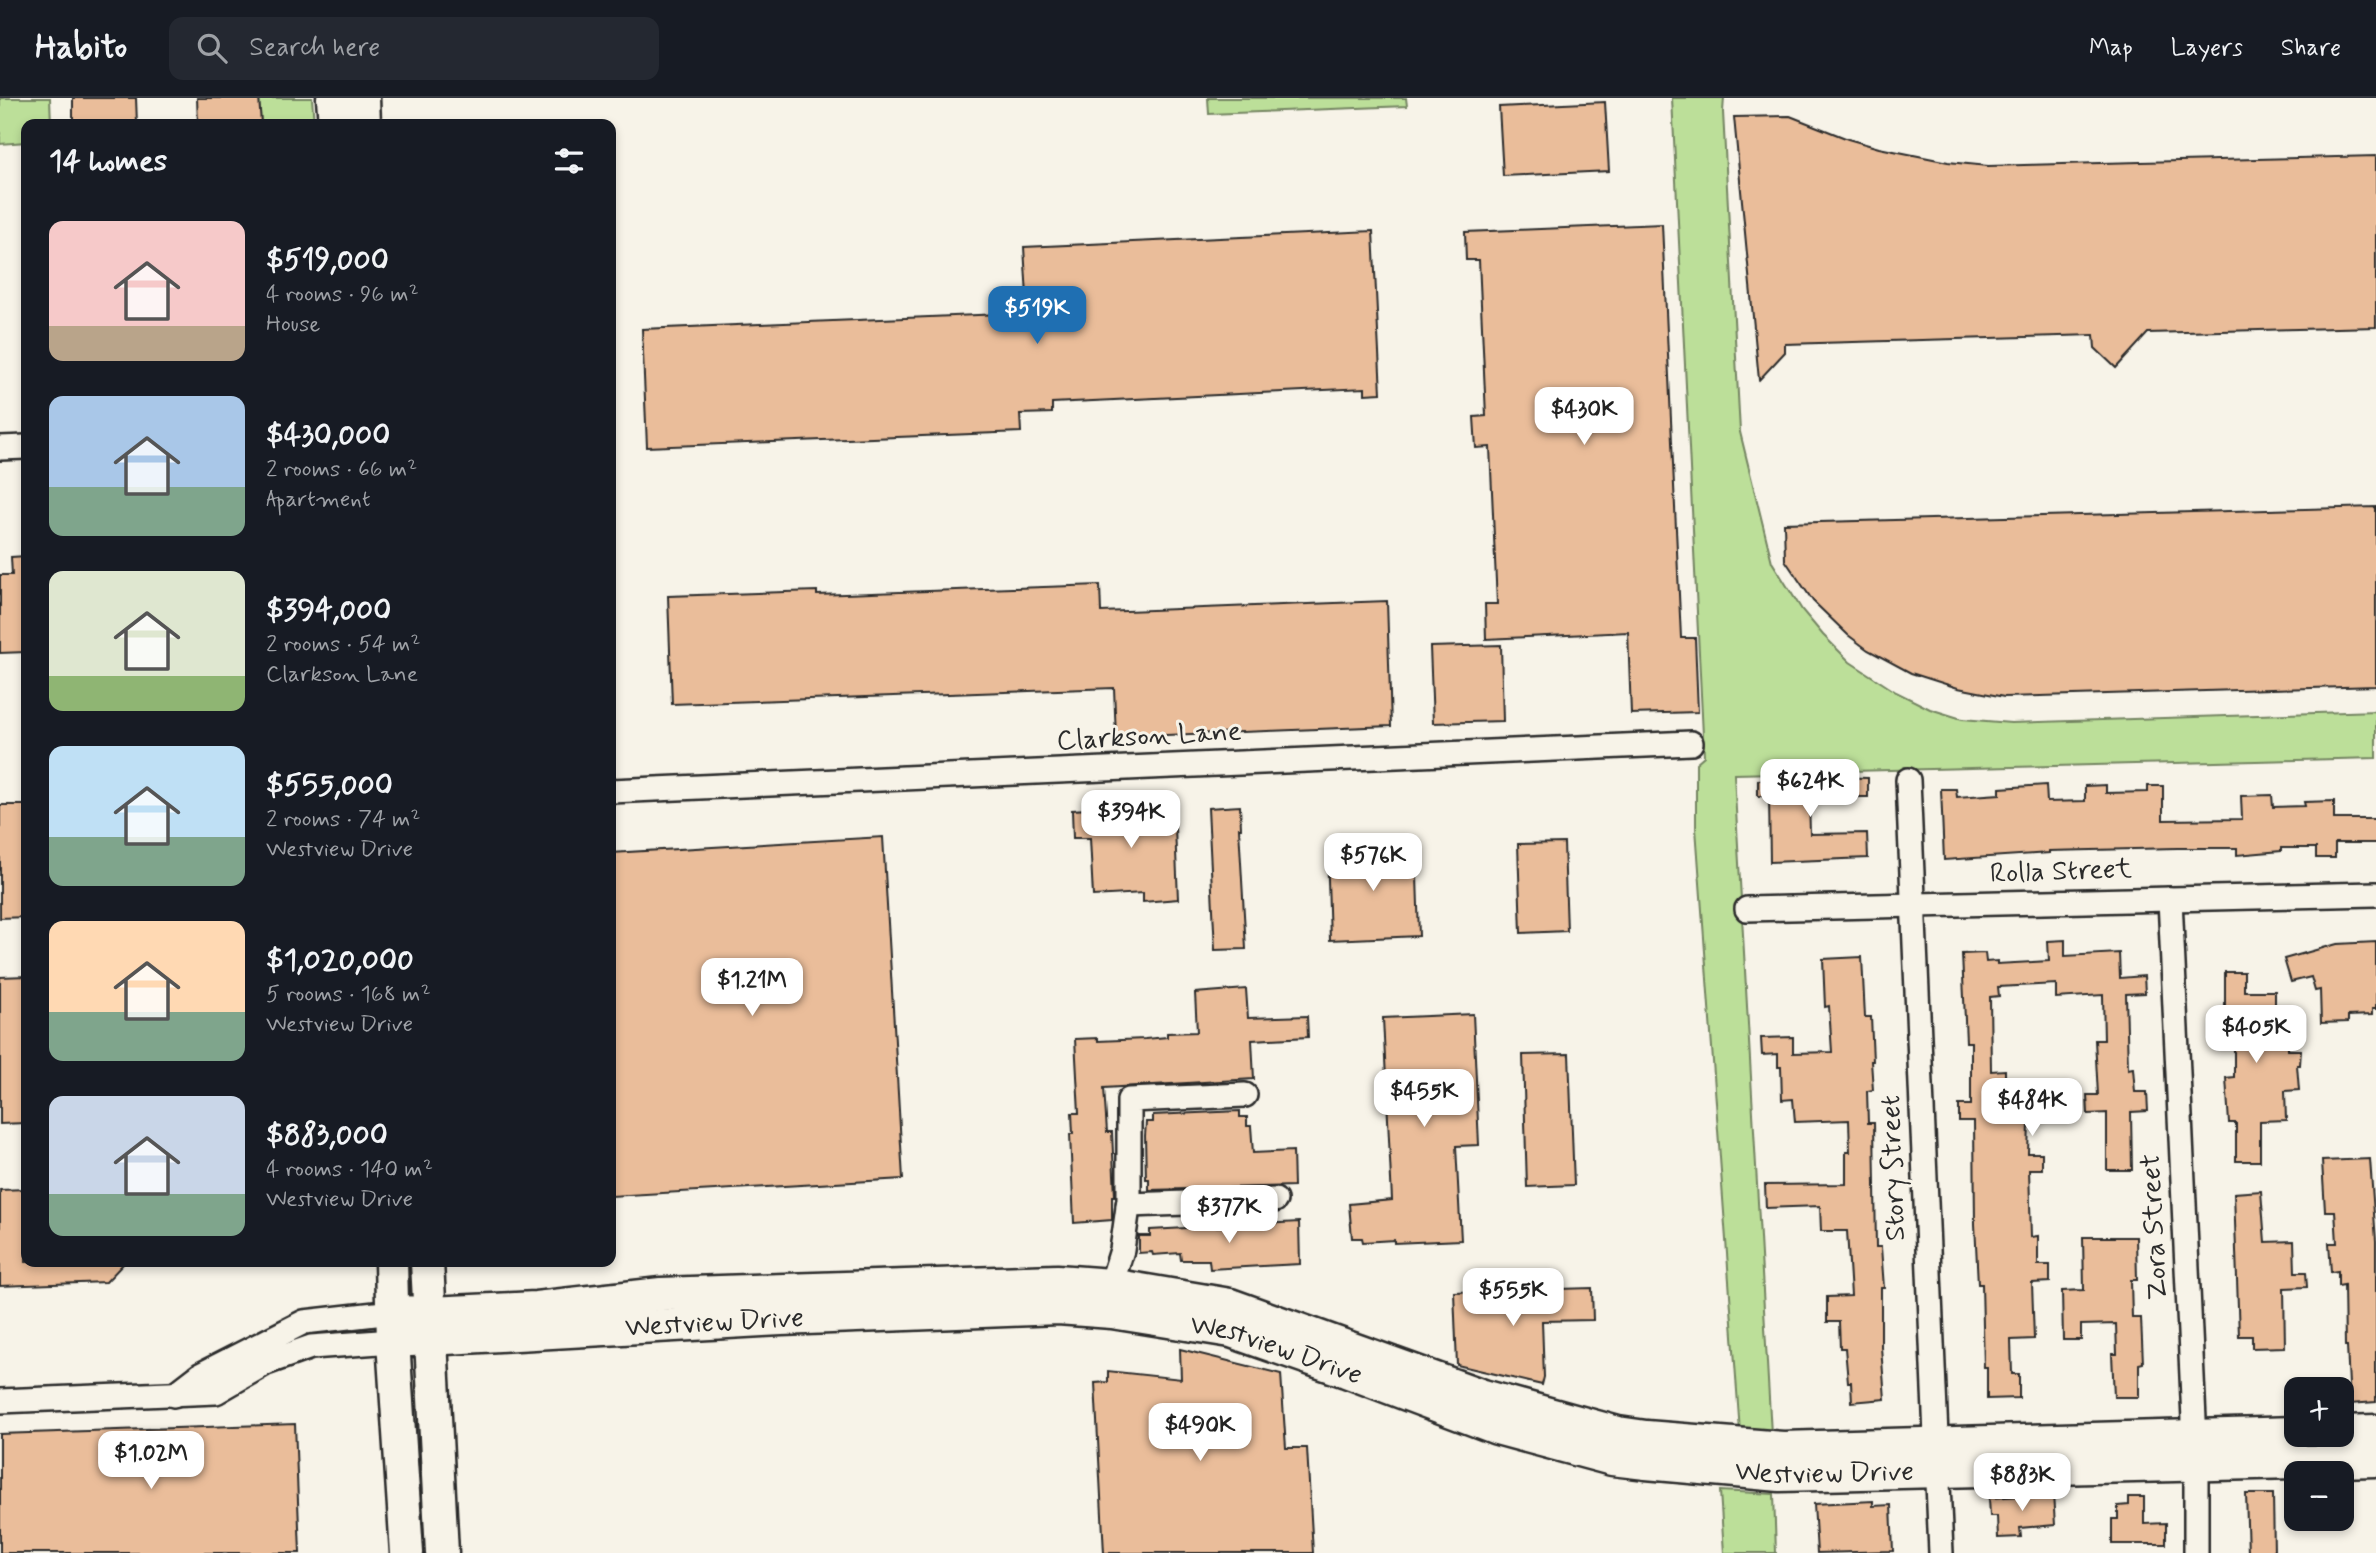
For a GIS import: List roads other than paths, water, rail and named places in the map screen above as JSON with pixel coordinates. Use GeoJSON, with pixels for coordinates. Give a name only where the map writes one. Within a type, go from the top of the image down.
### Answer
{"type":"FeatureCollection","features":[{"type":"Feature","properties":{"kind":"main road"},"geometry":{"type":"LineString","coordinates":[[333,98],[335,119]]}},
{"type":"Feature","properties":{"kind":"main road"},"geometry":{"type":"LineString","coordinates":[[363,98],[364,119]]}},
{"type":"Feature","properties":{"kind":"main road"},"geometry":{"type":"LineString","coordinates":[[391,1267],[407,1553]]}},
{"type":"Feature","properties":{"kind":"main road"},"geometry":{"type":"LineString","coordinates":[[427,1267],[442,1553]]}},
{"type":"Feature","properties":{"kind":"main road","name":"Westview Drive"},"geometry":{"type":"LineString","coordinates":[[432,1326],[537,1308],[661,1294],[1057,1281],[1111,1285],[1230,1305],[1483,1396],[1618,1433],[1937,1458]]}},
{"type":"Feature","properties":{"kind":"main road","name":"Westview Drive"},"geometry":{"type":"LineString","coordinates":[[393,1327],[795,1318],[1058,1308],[1112,1312],[1231,1331],[1497,1428],[1612,1459],[1780,1475],[1937,1458],[2195,1449],[2376,1460]]}},
{"type":"Feature","properties":{"kind":"main road"},"geometry":{"type":"LineString","coordinates":[[2354,1432],[2376,1431]]}},
{"type":"Feature","properties":{"kind":"main road","name":"Westview Drive"},"geometry":{"type":"LineString","coordinates":[[2195,1449],[2284,1435]]}},
{"type":"Feature","properties":{"kind":"street"},"geometry":{"type":"LineString","coordinates":[[0,448],[21,447]]}},
{"type":"Feature","properties":{"kind":"street","name":"Clarkson Lane"},"geometry":{"type":"LineString","coordinates":[[616,791],[1691,743]]}},
{"type":"Feature","properties":{"kind":"street","name":"Story Street"},"geometry":{"type":"LineString","coordinates":[[1908,780],[1941,1553]]}},
{"type":"Feature","properties":{"kind":"street","name":"Rolla Street"},"geometry":{"type":"LineString","coordinates":[[1747,909],[2376,894]]}},
{"type":"Feature","properties":{"kind":"street","name":"Zora Street"},"geometry":{"type":"LineString","coordinates":[[2170,899],[2195,1449],[2196,1553]]}},
{"type":"Feature","properties":{"kind":"street"},"geometry":{"type":"LineString","coordinates":[[1111,1285],[1122,1250],[1128,1205],[1129,1100],[1245,1095]]}},
{"type":"Feature","properties":{"kind":"street"},"geometry":{"type":"LineString","coordinates":[[1128,1205],[1275,1200]]}},
{"type":"Feature","properties":{"kind":"street","name":"Westview Drive"},"geometry":{"type":"LineString","coordinates":[[0,1401],[216,1392],[266,1363],[311,1347],[393,1327]]}}]}
